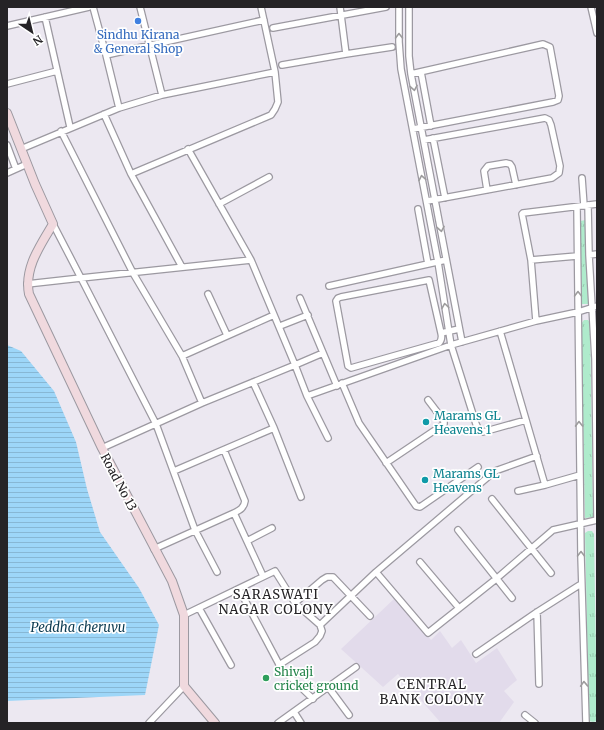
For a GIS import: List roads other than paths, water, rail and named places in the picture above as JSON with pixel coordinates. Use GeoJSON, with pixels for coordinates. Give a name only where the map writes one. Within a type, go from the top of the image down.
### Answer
{"type":"FeatureCollection","features":[{"type":"Feature","properties":{"kind":"street"},"geometry":{"type":"LineString","coordinates":[[7,26],[89,7]]}},
{"type":"Feature","properties":{"kind":"street"},"geometry":{"type":"LineString","coordinates":[[93,7],[119,108]]}},
{"type":"Feature","properties":{"kind":"street"},"geometry":{"type":"LineString","coordinates":[[140,7],[162,95]]}},
{"type":"Feature","properties":{"kind":"street"},"geometry":{"type":"LineString","coordinates":[[131,174],[271,115],[275,110],[278,102],[275,72],[261,7]]}},
{"type":"Feature","properties":{"kind":"street"},"geometry":{"type":"LineString","coordinates":[[340,7],[346,54]]}},
{"type":"Feature","properties":{"kind":"street"},"geometry":{"type":"LineString","coordinates":[[273,28],[341,14],[386,7]]}},
{"type":"Feature","properties":{"kind":"street"},"geometry":{"type":"LineString","coordinates":[[399,7],[401,69],[427,201],[451,345],[479,430],[483,432],[526,420]]}},
{"type":"Feature","properties":{"kind":"street"},"geometry":{"type":"LineString","coordinates":[[409,7],[411,74],[462,342]]}},
{"type":"Feature","properties":{"kind":"street"},"geometry":{"type":"LineString","coordinates":[[591,7],[597,33]]}},
{"type":"Feature","properties":{"kind":"street"},"geometry":{"type":"LineString","coordinates":[[45,17],[70,127]]}},
{"type":"Feature","properties":{"kind":"street"},"geometry":{"type":"LineString","coordinates":[[106,55],[264,20]]}},
{"type":"Feature","properties":{"kind":"street"},"geometry":{"type":"LineString","coordinates":[[411,74],[543,44],[550,47],[559,96],[558,100],[553,102],[413,129]]}},
{"type":"Feature","properties":{"kind":"street"},"geometry":{"type":"LineString","coordinates":[[282,65],[392,47]]}},
{"type":"Feature","properties":{"kind":"street"},"geometry":{"type":"LineString","coordinates":[[401,59],[410,58]]}},
{"type":"Feature","properties":{"kind":"street"},"geometry":{"type":"LineString","coordinates":[[7,84],[57,71]]}},
{"type":"Feature","properties":{"kind":"street"},"geometry":{"type":"LineString","coordinates":[[21,149],[70,127],[119,108],[162,95],[275,72]]}},
{"type":"Feature","properties":{"kind":"street"},"geometry":{"type":"LineString","coordinates":[[421,72],[431,126]]}},
{"type":"Feature","properties":{"kind":"street"},"geometry":{"type":"LineString","coordinates":[[7,113],[53,224],[156,424],[195,530],[217,572]]}},
{"type":"Feature","properties":{"kind":"street"},"geometry":{"type":"LineString","coordinates":[[104,114],[131,174],[182,267]]}},
{"type":"Feature","properties":{"kind":"street"},"geometry":{"type":"LineString","coordinates":[[424,140],[545,118],[549,120],[560,166],[559,173],[552,178],[427,201]]}},
{"type":"Feature","properties":{"kind":"street"},"geometry":{"type":"LineString","coordinates":[[61,131],[133,273],[182,356],[202,403]]}},
{"type":"Feature","properties":{"kind":"street"},"geometry":{"type":"LineString","coordinates":[[433,138],[445,198]]}},
{"type":"Feature","properties":{"kind":"street"},"geometry":{"type":"LineString","coordinates":[[7,145],[16,169]]}},
{"type":"Feature","properties":{"kind":"street"},"geometry":{"type":"LineString","coordinates":[[188,149],[251,260],[280,326],[307,396],[328,438]]}},
{"type":"Feature","properties":{"kind":"street"},"geometry":{"type":"LineString","coordinates":[[487,190],[484,171],[488,166],[506,163],[510,164],[516,185]]}},
{"type":"Feature","properties":{"kind":"street"},"geometry":{"type":"LineString","coordinates":[[7,173],[27,164]]}},
{"type":"Feature","properties":{"kind":"street"},"geometry":{"type":"LineString","coordinates":[[219,204],[269,177]]}},
{"type":"Feature","properties":{"kind":"street"},"geometry":{"type":"LineString","coordinates":[[376,572],[428,633],[496,579],[553,530],[597,520],[596,359],[594,307],[586,206],[582,178]]}},
{"type":"Feature","properties":{"kind":"street"},"geometry":{"type":"LineString","coordinates":[[536,321],[531,260],[522,214],[597,204]]}},
{"type":"Feature","properties":{"kind":"street"},"geometry":{"type":"LineString","coordinates":[[577,207],[581,584],[586,723]]}},
{"type":"Feature","properties":{"kind":"street"},"geometry":{"type":"LineString","coordinates":[[418,209],[428,264]]}},
{"type":"Feature","properties":{"kind":"street"},"geometry":{"type":"LineString","coordinates":[[53,224],[36,253],[30,269],[27,284],[251,260]]}},
{"type":"Feature","properties":{"kind":"street"},"geometry":{"type":"LineString","coordinates":[[589,256],[597,254]]}},
{"type":"Feature","properties":{"kind":"street"},"geometry":{"type":"LineString","coordinates":[[531,260],[577,256]]}},
{"type":"Feature","properties":{"kind":"street"},"geometry":{"type":"LineString","coordinates":[[329,286],[446,260]]}},
{"type":"Feature","properties":{"kind":"street"},"geometry":{"type":"LineString","coordinates":[[429,280],[441,333],[442,337],[439,343],[351,368],[348,366],[336,301],[340,297],[429,280]]}},
{"type":"Feature","properties":{"kind":"street","name":"Road No 13"},"geometry":{"type":"LineString","coordinates":[[27,284],[28,294],[102,448],[154,550],[172,581],[184,615],[184,686]]}},
{"type":"Feature","properties":{"kind":"street"},"geometry":{"type":"LineString","coordinates":[[208,294],[228,335]]}},
{"type":"Feature","properties":{"kind":"street"},"geometry":{"type":"LineString","coordinates":[[300,298],[323,353],[360,423],[418,507],[478,466]]}},
{"type":"Feature","properties":{"kind":"street"},"geometry":{"type":"LineString","coordinates":[[307,396],[451,345],[536,321],[594,307]]}},
{"type":"Feature","properties":{"kind":"street"},"geometry":{"type":"LineString","coordinates":[[182,356],[274,315]]}},
{"type":"Feature","properties":{"kind":"street"},"geometry":{"type":"LineString","coordinates":[[280,326],[308,315]]}},
{"type":"Feature","properties":{"kind":"street"},"geometry":{"type":"LineString","coordinates":[[439,323],[448,322]]}},
{"type":"Feature","properties":{"kind":"street"},"geometry":{"type":"LineString","coordinates":[[441,333],[459,329]]}},
{"type":"Feature","properties":{"kind":"street"},"geometry":{"type":"LineString","coordinates":[[500,331],[545,485]]}},
{"type":"Feature","properties":{"kind":"street"},"geometry":{"type":"LineString","coordinates":[[102,448],[202,403],[323,353]]}},
{"type":"Feature","properties":{"kind":"street"},"geometry":{"type":"LineString","coordinates":[[253,382],[274,428],[301,497]]}},
{"type":"Feature","properties":{"kind":"street"},"geometry":{"type":"LineString","coordinates":[[386,462],[444,424],[444,421],[428,400]]}},
{"type":"Feature","properties":{"kind":"street"},"geometry":{"type":"LineString","coordinates":[[174,472],[274,428]]}},
{"type":"Feature","properties":{"kind":"street"},"geometry":{"type":"LineString","coordinates":[[154,550],[241,510],[244,506],[245,501],[224,450]]}},
{"type":"Feature","properties":{"kind":"street"},"geometry":{"type":"LineString","coordinates":[[320,625],[376,572],[495,471],[537,456]]}},
{"type":"Feature","properties":{"kind":"street"},"geometry":{"type":"LineString","coordinates":[[518,491],[580,475]]}},
{"type":"Feature","properties":{"kind":"street"},"geometry":{"type":"LineString","coordinates":[[492,499],[551,573]]}},
{"type":"Feature","properties":{"kind":"street"},"geometry":{"type":"LineString","coordinates":[[234,513],[263,576]]}},
{"type":"Feature","properties":{"kind":"street"},"geometry":{"type":"LineString","coordinates":[[247,541],[272,528]]}},
{"type":"Feature","properties":{"kind":"street"},"geometry":{"type":"LineString","coordinates":[[458,530],[512,598]]}},
{"type":"Feature","properties":{"kind":"street"},"geometry":{"type":"LineString","coordinates":[[420,562],[459,608]]}},
{"type":"Feature","properties":{"kind":"street"},"geometry":{"type":"LineString","coordinates":[[184,615],[275,571],[295,603],[320,625],[322,631],[315,642],[279,665]]}},
{"type":"Feature","properties":{"kind":"street"},"geometry":{"type":"LineString","coordinates":[[295,603],[327,577],[333,577],[370,616]]}},
{"type":"Feature","properties":{"kind":"street"},"geometry":{"type":"LineString","coordinates":[[476,654],[581,584]]}},
{"type":"Feature","properties":{"kind":"street"},"geometry":{"type":"LineString","coordinates":[[239,589],[279,665],[284,672],[313,698]]}},
{"type":"Feature","properties":{"kind":"street"},"geometry":{"type":"LineString","coordinates":[[200,608],[231,665]]}},
{"type":"Feature","properties":{"kind":"street"},"geometry":{"type":"LineString","coordinates":[[537,612],[539,684]]}},
{"type":"Feature","properties":{"kind":"street"},"geometry":{"type":"LineString","coordinates":[[278,723],[329,688],[356,667]]}},
{"type":"Feature","properties":{"kind":"street"},"geometry":{"type":"LineString","coordinates":[[149,723],[184,686],[215,723]]}},
{"type":"Feature","properties":{"kind":"street"},"geometry":{"type":"LineString","coordinates":[[329,688],[349,714]]}},
{"type":"Feature","properties":{"kind":"street"},"geometry":{"type":"LineString","coordinates":[[294,712],[302,723]]}},
{"type":"Feature","properties":{"kind":"street"},"geometry":{"type":"LineString","coordinates":[[525,715],[536,723]]}},
{"type":"Feature","properties":{"kind":"water","name":"Peddha cheruvu"},"geometry":{"type":"Polygon","coordinates":[[[7,345],[21,351],[54,391],[76,442],[87,489],[100,532],[139,588],[159,625],[145,695],[7,701],[7,345]]]}},
{"type":"Feature","properties":{"kind":"place","name":"Sindhu Kirana & General Shop"},"geometry":{"type":"Point","coordinates":[138,21]}},
{"type":"Feature","properties":{"kind":"place","name":"Marams GL Heavens 1"},"geometry":{"type":"Point","coordinates":[426,422]}},
{"type":"Feature","properties":{"kind":"place","name":"Marams GL Heavens"},"geometry":{"type":"Point","coordinates":[425,480]}},
{"type":"Feature","properties":{"kind":"place","name":"Shivaji cricket ground"},"geometry":{"type":"Point","coordinates":[266,678]}},
{"type":"Feature","properties":{"kind":"district","name":"SARASWATI NAGAR COLONY"},"geometry":{"type":"Point","coordinates":[276,602]}},
{"type":"Feature","properties":{"kind":"district","name":"CENTRAL BANK COLONY"},"geometry":{"type":"Point","coordinates":[432,692]}}]}
